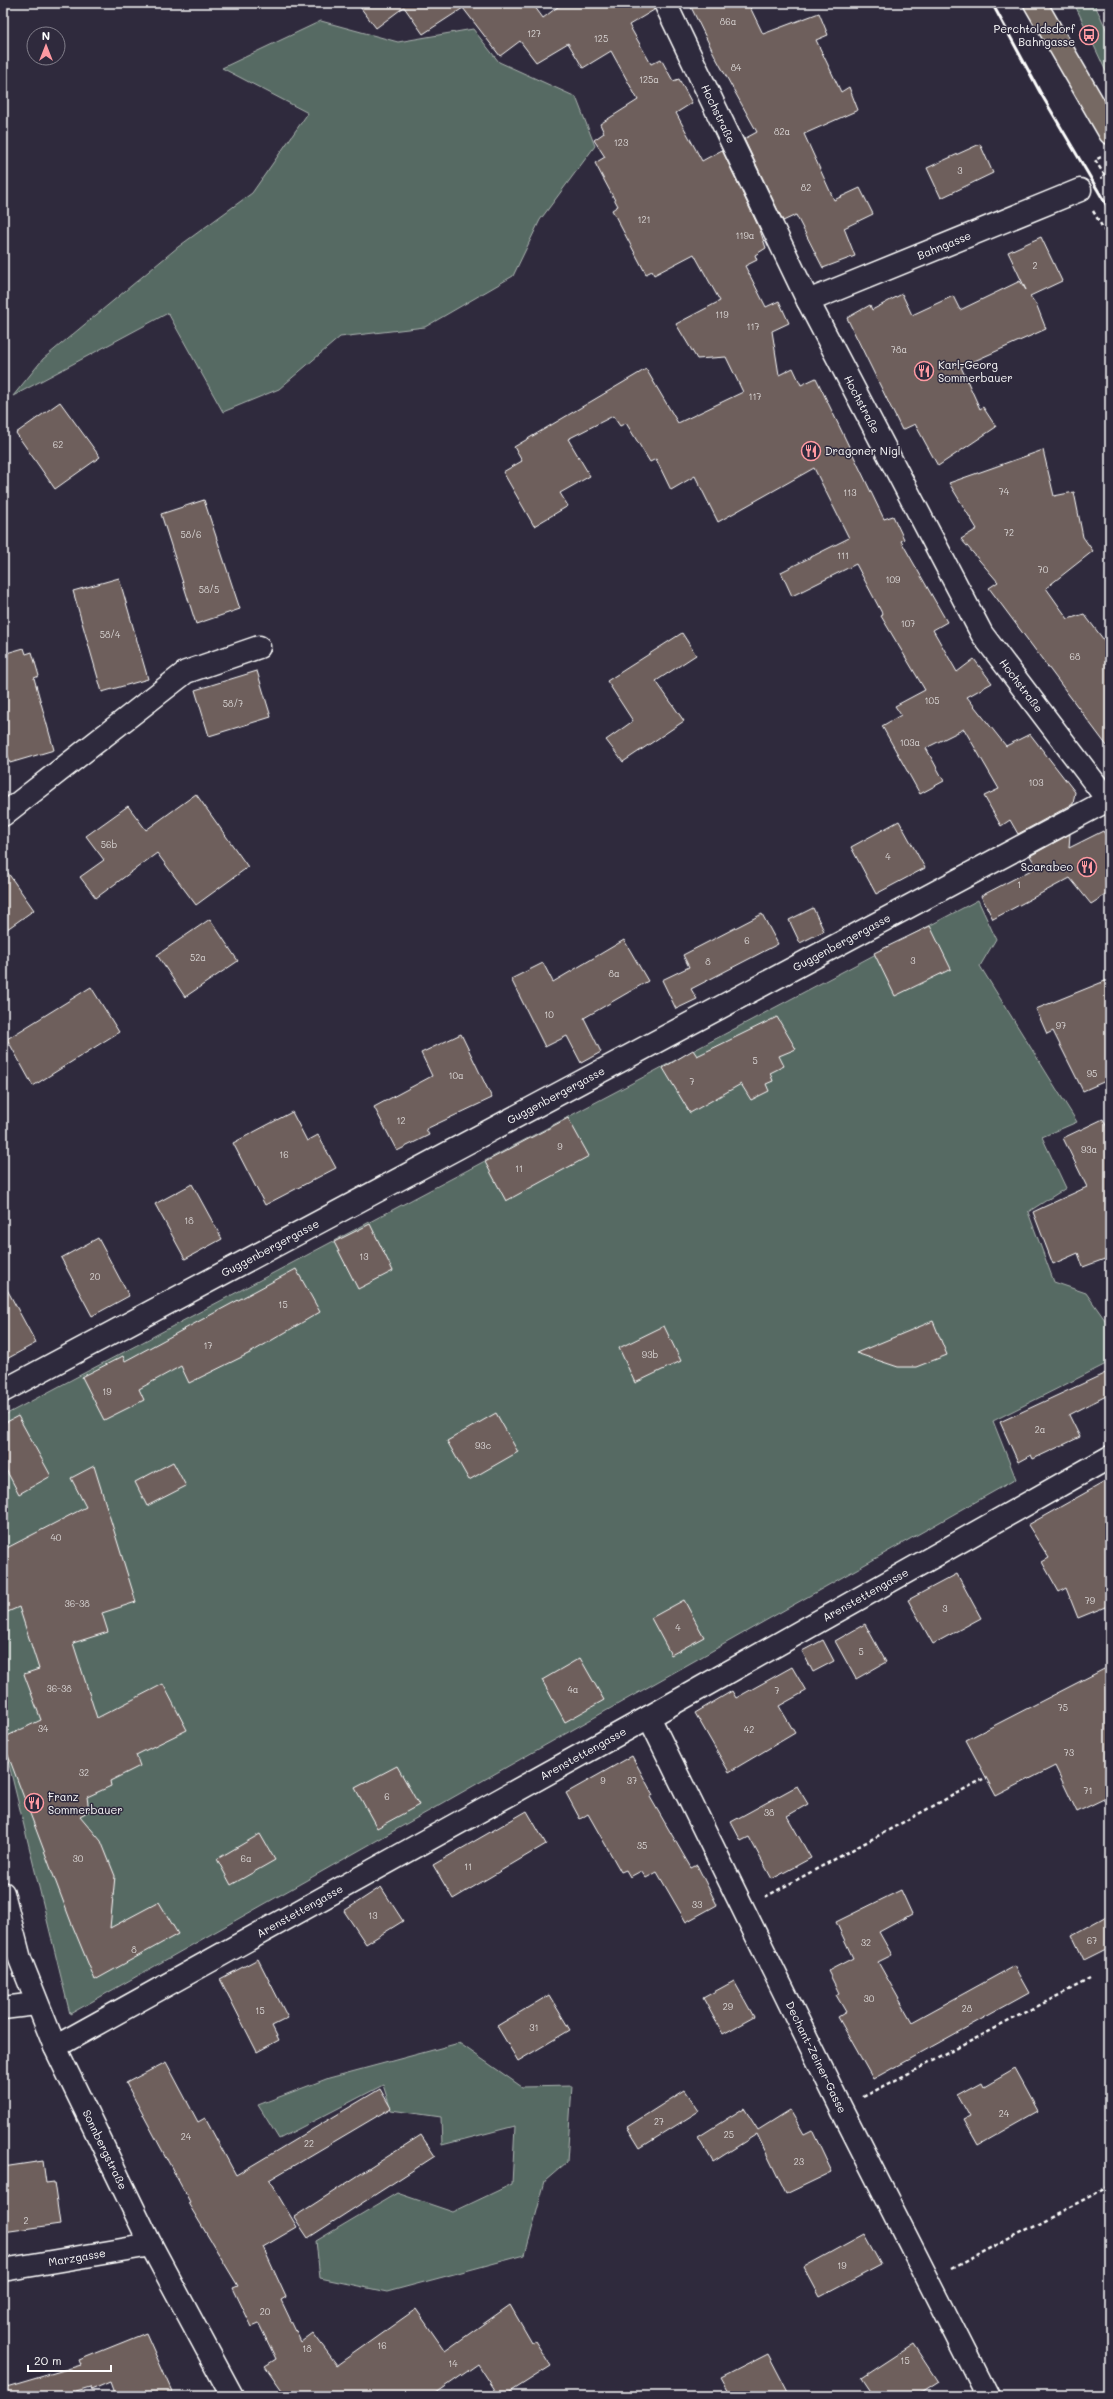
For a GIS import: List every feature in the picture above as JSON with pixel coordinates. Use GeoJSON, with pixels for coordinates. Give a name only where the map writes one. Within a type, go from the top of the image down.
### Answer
{"type":"FeatureCollection","features":[{"type":"Feature","properties":{"kind":"main road"},"geometry":{"type":"LineString","coordinates":[[1035,3],[1110,133]]}},
{"type":"Feature","properties":{"kind":"street","name":"Hochstraße"},"geometry":{"type":"LineString","coordinates":[[665,3],[808,301],[982,634],[1109,801]]}},
{"type":"Feature","properties":{"kind":"street","name":"Bahngasse"},"geometry":{"type":"LineString","coordinates":[[808,301],[1080,190]]}},
{"type":"Feature","properties":{"kind":"street"},"geometry":{"type":"LineString","coordinates":[[3,816],[186,672],[259,647]]}},
{"type":"Feature","properties":{"kind":"street","name":"Guggenbergergasse"},"geometry":{"type":"LineString","coordinates":[[3,1391],[1109,801]]}},
{"type":"Feature","properties":{"kind":"street","name":"Arenstettengasse"},"geometry":{"type":"LineString","coordinates":[[55,2047],[649,1717],[1110,1457]]}},
{"type":"Feature","properties":{"kind":"street","name":"Dechant-Zeiner-Gasse"},"geometry":{"type":"LineString","coordinates":[[649,1717],[841,2108],[987,2396]]}},
{"type":"Feature","properties":{"kind":"street","name":"Sonnbergstraße"},"geometry":{"type":"LineString","coordinates":[[3,1893],[20,1959],[36,2004],[55,2047],[151,2245],[232,2396]]}},
{"type":"Feature","properties":{"kind":"street"},"geometry":{"type":"LineString","coordinates":[[3,2008],[36,2004]]}},
{"type":"Feature","properties":{"kind":"street","name":"Marzgasse"},"geometry":{"type":"LineString","coordinates":[[3,2270],[151,2245]]}},
{"type":"Feature","properties":{"kind":"path"},"geometry":{"type":"LineString","coordinates":[[1080,190],[1110,240]]}},
{"type":"Feature","properties":{"kind":"path"},"geometry":{"type":"LineString","coordinates":[[744,1908],[983,1779]]}},
{"type":"Feature","properties":{"kind":"path"},"geometry":{"type":"LineString","coordinates":[[841,2108],[1090,1979]]}},
{"type":"Feature","properties":{"kind":"path"},"geometry":{"type":"LineString","coordinates":[[928,2280],[1110,2186]]}},
{"type":"Feature","properties":{"kind":"green space"},"geometry":{"type":"Polygon","coordinates":[[[1074,3],[1094,3],[1110,37],[1110,80],[1074,3]]]}},
{"type":"Feature","properties":{"kind":"green space"},"geometry":{"type":"Polygon","coordinates":[[[321,21],[398,42],[473,29],[499,62],[576,97],[595,146],[540,220],[513,276],[425,327],[340,337],[279,389],[223,412],[168,313],[13,396],[43,359],[178,247],[252,193],[308,113],[222,68],[321,21]]]}},
{"type":"Feature","properties":{"kind":"green space"},"geometry":{"type":"Polygon","coordinates":[[[978,900],[996,939],[980,966],[1077,1122],[1042,1137],[1066,1188],[1028,1212],[1054,1282],[1086,1293],[1110,1327],[1110,1362],[993,1421],[1016,1479],[70,2014],[3,1740],[3,1416],[978,900]]]}},
{"type":"Feature","properties":{"kind":"green space"},"geometry":{"type":"Polygon","coordinates":[[[459,2043],[522,2087],[572,2086],[567,2162],[545,2181],[525,2255],[387,2292],[320,2278],[316,2241],[397,2193],[453,2212],[512,2184],[515,2126],[442,2145],[441,2117],[391,2110],[383,2085],[279,2139],[258,2105],[329,2078],[459,2043]]]}},
{"type":"Feature","properties":{"kind":"building"},"geometry":{"type":"Polygon","coordinates":[[[357,3],[532,3],[543,18],[563,3],[653,3],[654,10],[629,25],[651,64],[661,59],[673,81],[679,79],[692,103],[676,113],[702,161],[722,150],[760,230],[766,248],[755,255],[757,260],[745,266],[766,307],[779,301],[789,323],[772,331],[779,375],[793,368],[801,385],[816,378],[884,519],[893,516],[904,539],[901,541],[947,622],[933,630],[957,672],[974,659],[992,683],[967,697],[1006,746],[1030,734],[1075,792],[1073,804],[1018,834],[1010,820],[1001,826],[984,796],[999,789],[964,729],[926,748],[944,781],[920,794],[882,726],[901,715],[895,706],[925,690],[881,616],[883,615],[856,564],[792,596],[781,572],[849,538],[814,468],[718,522],[695,476],[671,490],[656,459],[650,462],[626,423],[620,426],[613,416],[568,439],[590,476],[560,493],[568,506],[534,526],[503,472],[522,461],[514,447],[646,369],[678,423],[743,392],[726,357],[697,359],[676,324],[720,301],[694,254],[654,275],[652,271],[646,274],[612,210],[618,206],[595,163],[605,157],[594,140],[604,133],[600,124],[638,100],[611,51],[583,68],[568,43],[536,62],[520,41],[500,56],[463,8],[423,34],[404,7],[376,28],[357,3]]]}},
{"type":"Feature","properties":{"kind":"building"},"geometry":{"type":"Polygon","coordinates":[[[689,3],[748,3],[763,34],[819,13],[828,35],[816,40],[841,92],[849,87],[858,110],[804,134],[834,200],[860,188],[873,214],[844,228],[855,256],[823,268],[796,215],[783,221],[744,139],[757,132],[716,58],[689,3]]]}},
{"type":"Feature","properties":{"kind":"building"},"geometry":{"type":"Polygon","coordinates":[[[980,144],[993,173],[941,198],[927,168],[980,144]]]}},
{"type":"Feature","properties":{"kind":"building"},"geometry":{"type":"Polygon","coordinates":[[[1041,237],[1062,281],[1030,296],[1037,306],[1046,329],[961,367],[980,409],[983,407],[996,427],[938,466],[915,424],[902,430],[847,318],[870,305],[872,310],[902,294],[912,315],[953,296],[960,310],[1020,281],[1026,290],[1008,252],[1041,237]]]}},
{"type":"Feature","properties":{"kind":"building"},"geometry":{"type":"Polygon","coordinates":[[[60,402],[100,457],[55,489],[16,433],[60,402]]]}},
{"type":"Feature","properties":{"kind":"building"},"geometry":{"type":"Polygon","coordinates":[[[1043,450],[1054,496],[1074,492],[1083,537],[1093,551],[1046,588],[1068,619],[1084,614],[1110,648],[1110,750],[989,588],[998,582],[961,539],[977,529],[949,483],[1043,450]]]}},
{"type":"Feature","properties":{"kind":"building"},"geometry":{"type":"Polygon","coordinates":[[[204,500],[240,609],[196,624],[161,514],[204,500]]]}},
{"type":"Feature","properties":{"kind":"building"},"geometry":{"type":"Polygon","coordinates":[[[119,578],[148,679],[102,692],[73,591],[119,578]]]}},
{"type":"Feature","properties":{"kind":"building"},"geometry":{"type":"Polygon","coordinates":[[[682,633],[696,655],[656,681],[684,721],[623,762],[606,740],[633,721],[607,681],[682,633]]]}},
{"type":"Feature","properties":{"kind":"building"},"geometry":{"type":"Polygon","coordinates":[[[24,648],[26,654],[32,652],[39,676],[34,678],[54,750],[10,763],[3,740],[3,654],[24,648]]]}},
{"type":"Feature","properties":{"kind":"building"},"geometry":{"type":"Polygon","coordinates":[[[257,671],[271,717],[209,736],[195,690],[257,671]]]}},
{"type":"Feature","properties":{"kind":"building"},"geometry":{"type":"Polygon","coordinates":[[[196,794],[248,867],[196,905],[157,853],[96,898],[80,877],[104,860],[86,836],[128,806],[146,830],[196,794]]]}},
{"type":"Feature","properties":{"kind":"building"},"geometry":{"type":"Polygon","coordinates":[[[899,821],[925,868],[876,894],[851,847],[899,821]]]}},
{"type":"Feature","properties":{"kind":"building"},"geometry":{"type":"Polygon","coordinates":[[[1103,831],[1110,842],[1110,892],[1091,904],[1070,878],[993,919],[981,896],[1037,867],[1030,856],[1070,834],[1069,848],[1103,831]]]}},
{"type":"Feature","properties":{"kind":"building"},"geometry":{"type":"Polygon","coordinates":[[[3,866],[34,910],[3,932],[3,866]]]}},
{"type":"Feature","properties":{"kind":"building"},"geometry":{"type":"Polygon","coordinates":[[[813,908],[824,931],[800,943],[789,920],[813,908]]]}},
{"type":"Feature","properties":{"kind":"building"},"geometry":{"type":"Polygon","coordinates":[[[762,914],[778,944],[691,989],[697,999],[676,1009],[662,980],[689,967],[683,955],[762,914]]]}},
{"type":"Feature","properties":{"kind":"building"},"geometry":{"type":"Polygon","coordinates":[[[210,919],[238,961],[185,997],[157,955],[210,919]]]}},
{"type":"Feature","properties":{"kind":"building"},"geometry":{"type":"Polygon","coordinates":[[[930,926],[951,969],[895,996],[874,953],[930,926]]]}},
{"type":"Feature","properties":{"kind":"building"},"geometry":{"type":"Polygon","coordinates":[[[624,940],[648,981],[584,1018],[601,1052],[581,1063],[567,1036],[545,1047],[511,979],[543,963],[553,982],[624,940]]]}},
{"type":"Feature","properties":{"kind":"building"},"geometry":{"type":"Polygon","coordinates":[[[1110,979],[1110,1079],[1083,1091],[1053,1031],[1047,1034],[1036,1009],[1110,979]]]}},
{"type":"Feature","properties":{"kind":"building"},"geometry":{"type":"Polygon","coordinates":[[[91,987],[119,1032],[33,1086],[7,1039],[91,987]]]}},
{"type":"Feature","properties":{"kind":"building"},"geometry":{"type":"Polygon","coordinates":[[[777,1017],[796,1049],[779,1056],[784,1066],[770,1073],[773,1081],[766,1084],[769,1091],[751,1100],[741,1084],[690,1113],[663,1068],[693,1050],[697,1056],[777,1017]]]}},
{"type":"Feature","properties":{"kind":"building"},"geometry":{"type":"Polygon","coordinates":[[[461,1034],[492,1098],[426,1129],[429,1135],[397,1151],[374,1107],[432,1076],[421,1053],[461,1034]]]}},
{"type":"Feature","properties":{"kind":"building"},"geometry":{"type":"Polygon","coordinates":[[[292,1112],[307,1141],[318,1135],[336,1168],[265,1205],[233,1143],[292,1112]]]}},
{"type":"Feature","properties":{"kind":"building"},"geometry":{"type":"Polygon","coordinates":[[[568,1118],[589,1156],[506,1201],[485,1162],[568,1118]]]}},
{"type":"Feature","properties":{"kind":"building"},"geometry":{"type":"Polygon","coordinates":[[[1103,1119],[1110,1134],[1110,1257],[1083,1267],[1078,1253],[1053,1264],[1033,1212],[1087,1187],[1063,1138],[1103,1119]]]}},
{"type":"Feature","properties":{"kind":"building"},"geometry":{"type":"Polygon","coordinates":[[[192,1184],[222,1239],[185,1259],[155,1204],[192,1184]]]}},
{"type":"Feature","properties":{"kind":"building"},"geometry":{"type":"Polygon","coordinates":[[[370,1224],[393,1271],[358,1289],[334,1242],[370,1224]]]}},
{"type":"Feature","properties":{"kind":"building"},"geometry":{"type":"Polygon","coordinates":[[[98,1238],[129,1296],[92,1316],[61,1258],[98,1238]]]}},
{"type":"Feature","properties":{"kind":"building"},"geometry":{"type":"Polygon","coordinates":[[[296,1269],[320,1312],[250,1353],[189,1383],[181,1366],[139,1389],[144,1400],[104,1420],[82,1377],[123,1356],[125,1361],[296,1269]]]}},
{"type":"Feature","properties":{"kind":"building"},"geometry":{"type":"Polygon","coordinates":[[[3,1282],[36,1343],[3,1361],[3,1282]]]}},
{"type":"Feature","properties":{"kind":"building"},"geometry":{"type":"Polygon","coordinates":[[[933,1321],[947,1355],[916,1367],[898,1367],[856,1353],[933,1321]]]}},
{"type":"Feature","properties":{"kind":"building"},"geometry":{"type":"Polygon","coordinates":[[[664,1326],[681,1361],[635,1383],[619,1348],[664,1326]]]}},
{"type":"Feature","properties":{"kind":"building"},"geometry":{"type":"Polygon","coordinates":[[[1110,1371],[1110,1394],[1069,1415],[1080,1437],[1033,1459],[1031,1455],[1018,1462],[1000,1422],[1110,1371]]]}},
{"type":"Feature","properties":{"kind":"building"},"geometry":{"type":"Polygon","coordinates":[[[496,1413],[518,1452],[469,1480],[447,1441],[496,1413]]]}},
{"type":"Feature","properties":{"kind":"building"},"geometry":{"type":"Polygon","coordinates":[[[18,1416],[51,1476],[19,1494],[3,1464],[3,1424],[18,1416]]]}},
{"type":"Feature","properties":{"kind":"building"},"geometry":{"type":"Polygon","coordinates":[[[173,1462],[186,1486],[147,1506],[135,1482],[173,1462]]]}},
{"type":"Feature","properties":{"kind":"building"},"geometry":{"type":"Polygon","coordinates":[[[94,1466],[136,1602],[102,1613],[108,1632],[73,1643],[97,1718],[163,1684],[187,1730],[136,1755],[140,1766],[110,1781],[111,1786],[87,1797],[89,1811],[80,1816],[101,1841],[115,1876],[110,1928],[159,1902],[178,1934],[95,1980],[71,1922],[3,1742],[3,1738],[41,1720],[24,1674],[39,1669],[19,1607],[3,1614],[3,1550],[86,1507],[71,1478],[94,1466]]]}},
{"type":"Feature","properties":{"kind":"building"},"geometry":{"type":"Polygon","coordinates":[[[1110,1479],[1110,1605],[1078,1618],[1066,1588],[1059,1592],[1042,1562],[1049,1558],[1028,1525],[1110,1479]]]}},
{"type":"Feature","properties":{"kind":"building"},"geometry":{"type":"Polygon","coordinates":[[[957,1574],[981,1618],[933,1644],[908,1600],[957,1574]]]}},
{"type":"Feature","properties":{"kind":"building"},"geometry":{"type":"Polygon","coordinates":[[[684,1600],[704,1637],[671,1655],[651,1618],[684,1600]]]}},
{"type":"Feature","properties":{"kind":"building"},"geometry":{"type":"Polygon","coordinates":[[[865,1624],[886,1662],[856,1679],[835,1641],[865,1624]]]}},
{"type":"Feature","properties":{"kind":"building"},"geometry":{"type":"Polygon","coordinates":[[[823,1640],[834,1661],[813,1672],[802,1651],[823,1640]]]}},
{"type":"Feature","properties":{"kind":"building"},"geometry":{"type":"Polygon","coordinates":[[[580,1658],[604,1700],[565,1722],[542,1680],[580,1658]]]}},
{"type":"Feature","properties":{"kind":"building"},"geometry":{"type":"Polygon","coordinates":[[[1110,1666],[1110,1796],[1077,1812],[1055,1766],[996,1796],[966,1740],[1110,1666]]]}},
{"type":"Feature","properties":{"kind":"building"},"geometry":{"type":"Polygon","coordinates":[[[792,1667],[806,1691],[779,1706],[795,1733],[729,1772],[695,1713],[732,1691],[736,1698],[792,1667]]]}},
{"type":"Feature","properties":{"kind":"building"},"geometry":{"type":"Polygon","coordinates":[[[632,1756],[653,1795],[650,1797],[691,1868],[697,1865],[717,1905],[686,1922],[657,1872],[646,1878],[641,1871],[630,1877],[626,1870],[621,1872],[588,1814],[580,1819],[566,1793],[632,1756]]]}},
{"type":"Feature","properties":{"kind":"building"},"geometry":{"type":"Polygon","coordinates":[[[397,1766],[419,1805],[377,1828],[355,1788],[397,1766]]]}},
{"type":"Feature","properties":{"kind":"building"},"geometry":{"type":"Polygon","coordinates":[[[797,1786],[808,1804],[787,1816],[811,1858],[772,1879],[749,1837],[741,1841],[731,1822],[797,1786]]]}},
{"type":"Feature","properties":{"kind":"building"},"geometry":{"type":"Polygon","coordinates":[[[527,1811],[546,1844],[453,1899],[433,1865],[527,1811]]]}},
{"type":"Feature","properties":{"kind":"building"},"geometry":{"type":"Polygon","coordinates":[[[260,1834],[275,1860],[231,1885],[217,1859],[260,1834]]]}},
{"type":"Feature","properties":{"kind":"building"},"geometry":{"type":"Polygon","coordinates":[[[381,1887],[403,1921],[366,1944],[344,1911],[381,1887]]]}},
{"type":"Feature","properties":{"kind":"building"},"geometry":{"type":"Polygon","coordinates":[[[901,1890],[912,1914],[879,1932],[892,1955],[878,1962],[912,2022],[1014,1966],[1029,1993],[873,2079],[838,2017],[846,2012],[836,1995],[839,1993],[828,1971],[853,1958],[836,1922],[901,1890]]]}},
{"type":"Feature","properties":{"kind":"building"},"geometry":{"type":"Polygon","coordinates":[[[1110,1914],[1110,1947],[1084,1960],[1072,1935],[1110,1914]]]}},
{"type":"Feature","properties":{"kind":"building"},"geometry":{"type":"Polygon","coordinates":[[[258,1959],[288,2018],[272,2026],[279,2040],[257,2052],[220,1979],[258,1959]]]}},
{"type":"Feature","properties":{"kind":"building"},"geometry":{"type":"Polygon","coordinates":[[[734,1981],[754,2017],[723,2034],[703,1998],[734,1981]]]}},
{"type":"Feature","properties":{"kind":"building"},"geometry":{"type":"Polygon","coordinates":[[[549,1995],[570,2030],[518,2061],[497,2026],[549,1995]]]}},
{"type":"Feature","properties":{"kind":"building"},"geometry":{"type":"Polygon","coordinates":[[[166,2062],[198,2122],[205,2118],[236,2175],[380,2089],[391,2108],[269,2180],[297,2227],[263,2247],[286,2297],[281,2300],[301,2342],[313,2333],[337,2365],[416,2309],[445,2351],[510,2305],[532,2343],[535,2341],[551,2366],[504,2396],[499,2396],[478,2364],[432,2396],[286,2396],[265,2366],[276,2359],[259,2324],[252,2327],[233,2288],[238,2286],[188,2203],[190,2202],[126,2083],[166,2062]]]}},
{"type":"Feature","properties":{"kind":"building"},"geometry":{"type":"Polygon","coordinates":[[[1015,2069],[1038,2111],[978,2145],[964,2120],[970,2117],[958,2096],[982,2083],[984,2087],[1015,2069]]]}},
{"type":"Feature","properties":{"kind":"building"},"geometry":{"type":"Polygon","coordinates":[[[685,2090],[699,2111],[640,2148],[627,2127],[685,2090]]]}},
{"type":"Feature","properties":{"kind":"building"},"geometry":{"type":"Polygon","coordinates":[[[744,2108],[758,2130],[790,2110],[804,2134],[812,2130],[832,2172],[786,2194],[757,2134],[713,2162],[698,2137],[744,2108]]]}},
{"type":"Feature","properties":{"kind":"building"},"geometry":{"type":"Polygon","coordinates":[[[421,2135],[435,2156],[308,2238],[294,2217],[421,2135]]]}},
{"type":"Feature","properties":{"kind":"building"},"geometry":{"type":"Polygon","coordinates":[[[43,2161],[46,2183],[54,2182],[60,2224],[3,2232],[3,2167],[43,2161]]]}},
{"type":"Feature","properties":{"kind":"building"},"geometry":{"type":"Polygon","coordinates":[[[864,2234],[881,2265],[820,2297],[804,2267],[864,2234]]]}},
{"type":"Feature","properties":{"kind":"building"},"geometry":{"type":"Polygon","coordinates":[[[146,2333],[174,2396],[115,2396],[110,2382],[91,2390],[90,2387],[59,2396],[3,2396],[3,2388],[81,2365],[79,2360],[146,2333]]]}},
{"type":"Feature","properties":{"kind":"building"},"geometry":{"type":"Polygon","coordinates":[[[913,2344],[938,2382],[916,2396],[873,2396],[861,2378],[913,2344]]]}},
{"type":"Feature","properties":{"kind":"building"},"geometry":{"type":"Polygon","coordinates":[[[768,2354],[790,2396],[731,2396],[721,2378],[768,2354]]]}},
{"type":"Feature","properties":{"kind":"railway"},"geometry":{"type":"LineString","coordinates":[[992,3],[1040,92],[1110,211]]}},
{"type":"Feature","properties":{"kind":"place","name":"Perchtoldsdorf Bahngasse"},"geometry":{"type":"Point","coordinates":[1089,35]}},
{"type":"Feature","properties":{"kind":"place","name":"Karl-Georg Sommerbauer"},"geometry":{"type":"Point","coordinates":[924,371]}},
{"type":"Feature","properties":{"kind":"place","name":"Dragoner Nigl"},"geometry":{"type":"Point","coordinates":[811,451]}},
{"type":"Feature","properties":{"kind":"place","name":"Scarabeo"},"geometry":{"type":"Point","coordinates":[1087,867]}},
{"type":"Feature","properties":{"kind":"place","name":"Franz Sommerbauer"},"geometry":{"type":"Point","coordinates":[34,1803]}}]}
